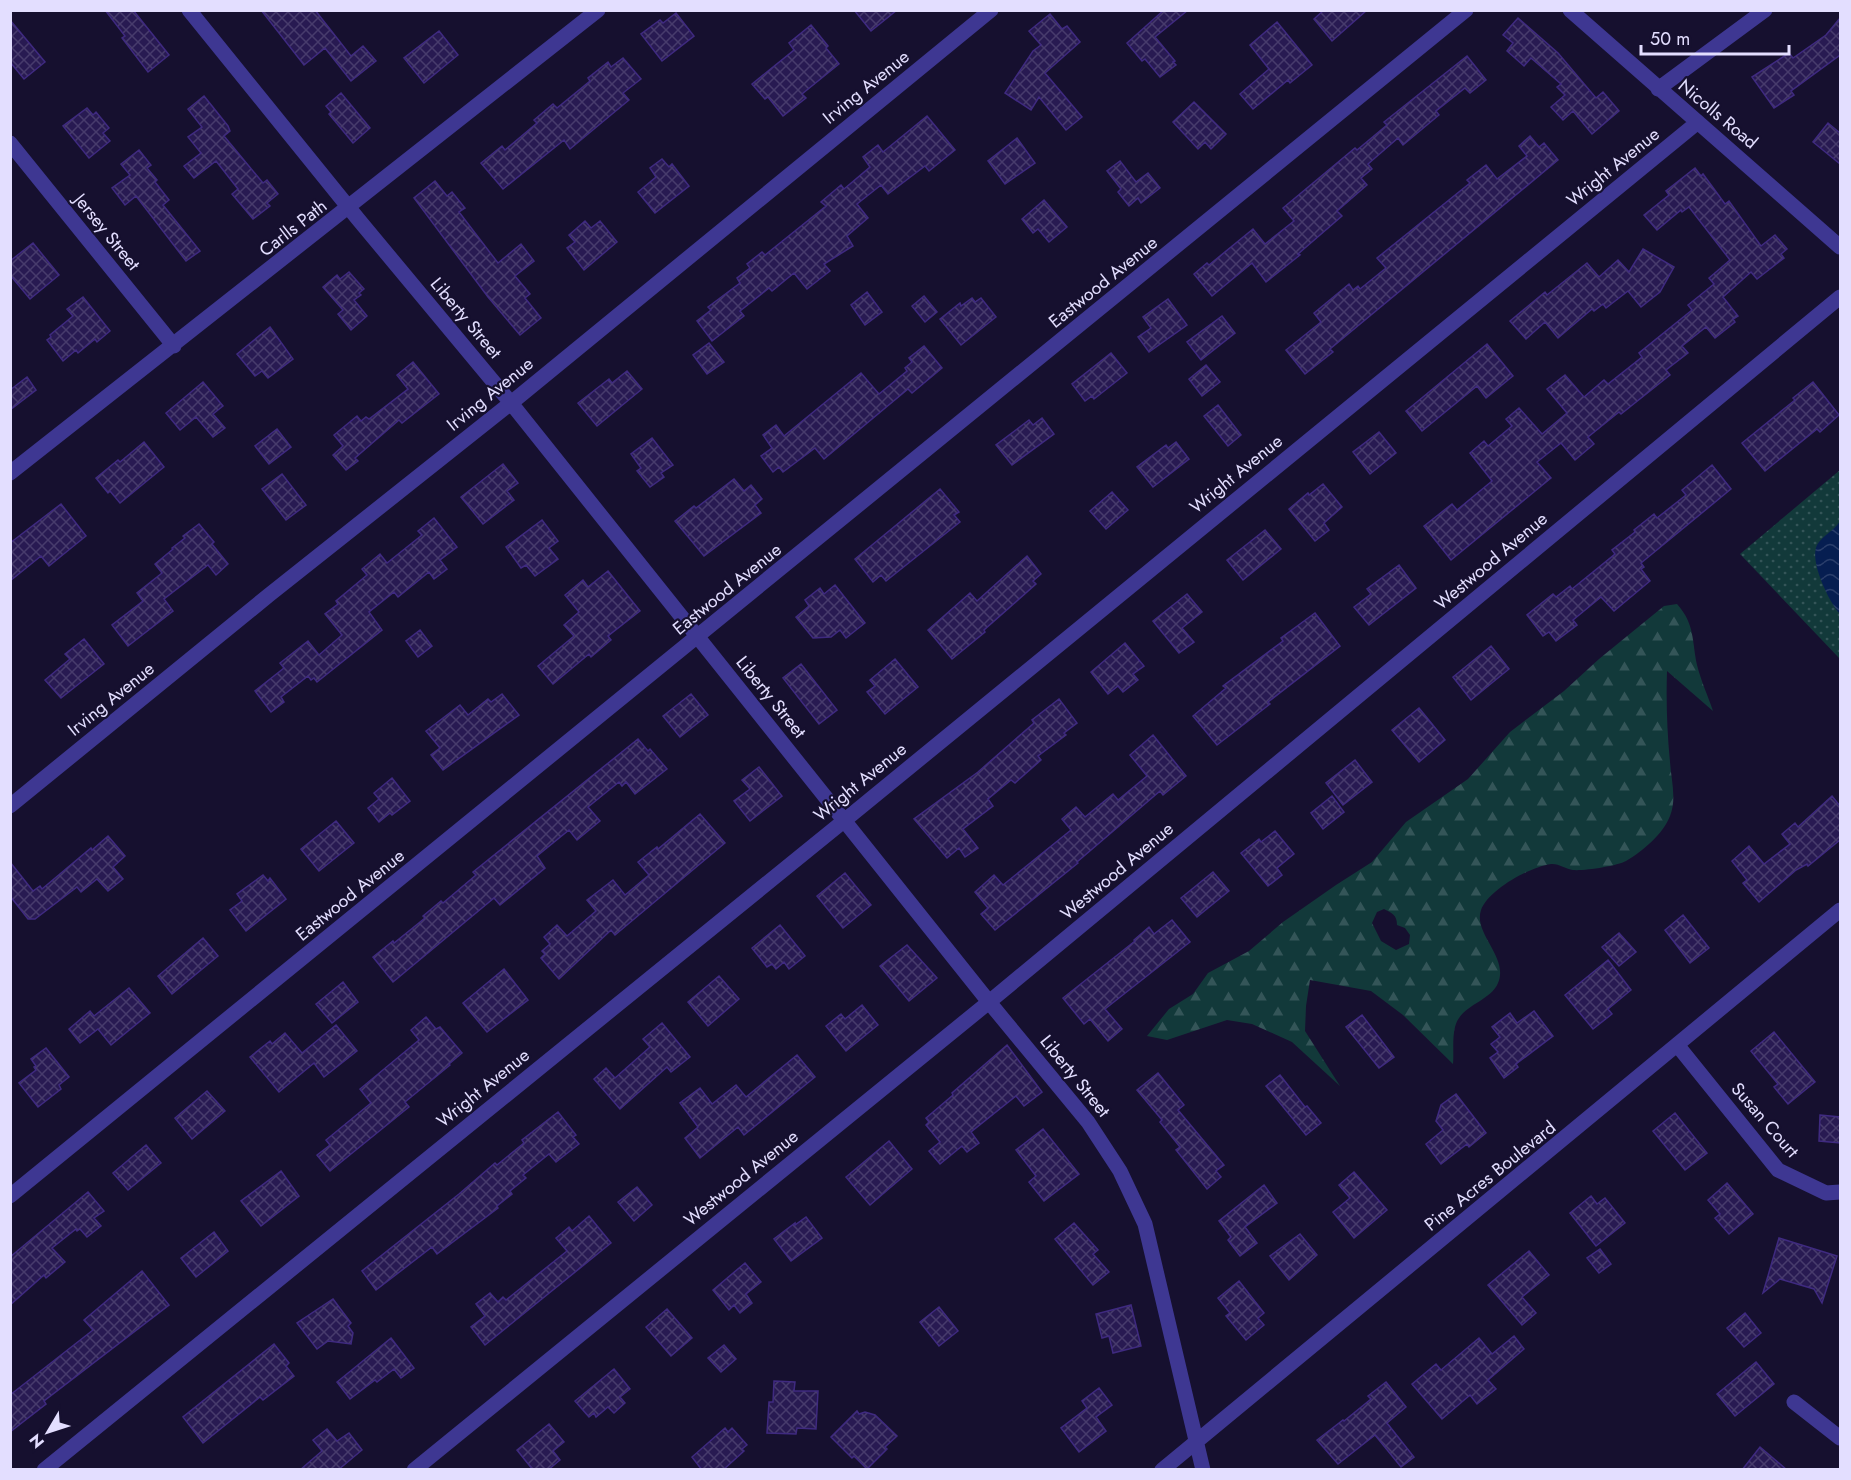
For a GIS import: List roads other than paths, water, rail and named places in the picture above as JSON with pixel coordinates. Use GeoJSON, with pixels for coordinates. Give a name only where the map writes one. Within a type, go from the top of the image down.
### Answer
{"type":"FeatureCollection","features":[{"type":"Feature","properties":{"kind":"street","name":"Liberty Street"},"geometry":{"type":"LineString","coordinates":[[189,10],[511,403],[989,1002],[1088,1122],[1120,1171],[1145,1224],[1203,1470]]}},
{"type":"Feature","properties":{"kind":"street","name":"Carlls Path"},"geometry":{"type":"LineString","coordinates":[[10,473],[598,10]]}},
{"type":"Feature","properties":{"kind":"street","name":"Irving Avenue"},"geometry":{"type":"LineString","coordinates":[[10,806],[278,588],[511,403],[991,10]]}},
{"type":"Feature","properties":{"kind":"street","name":"Eastwood Avenue"},"geometry":{"type":"LineString","coordinates":[[10,1196],[698,638],[1466,10]]}},
{"type":"Feature","properties":{"kind":"street","name":"Nicolls Road"},"geometry":{"type":"LineString","coordinates":[[1570,10],[1840,247]]}},
{"type":"Feature","properties":{"kind":"street"},"geometry":{"type":"LineString","coordinates":[[1658,89],[1766,10]]}},
{"type":"Feature","properties":{"kind":"street","name":"Wright Avenue"},"geometry":{"type":"LineString","coordinates":[[44,1470],[845,820],[1698,122]]}},
{"type":"Feature","properties":{"kind":"street","name":"Jersey Street"},"geometry":{"type":"LineString","coordinates":[[10,143],[174,346]]}},
{"type":"Feature","properties":{"kind":"street","name":"Westwood Avenue"},"geometry":{"type":"LineString","coordinates":[[414,1470],[989,1002],[1840,297]]}},
{"type":"Feature","properties":{"kind":"street","name":"Pine Acres Boulevard"},"geometry":{"type":"LineString","coordinates":[[1162,1470],[1840,910]]}},
{"type":"Feature","properties":{"kind":"street","name":"Susan Court"},"geometry":{"type":"LineString","coordinates":[[1678,1046],[1778,1170],[1826,1193],[1840,1192]]}},
{"type":"Feature","properties":{"kind":"street"},"geometry":{"type":"LineString","coordinates":[[1794,1402],[1840,1438]]}},
{"type":"Feature","properties":{"kind":"water"},"geometry":{"type":"Polygon","coordinates":[[[1840,521],[1840,614],[1821,581],[1815,552],[1819,542],[1840,521]]]}}]}
